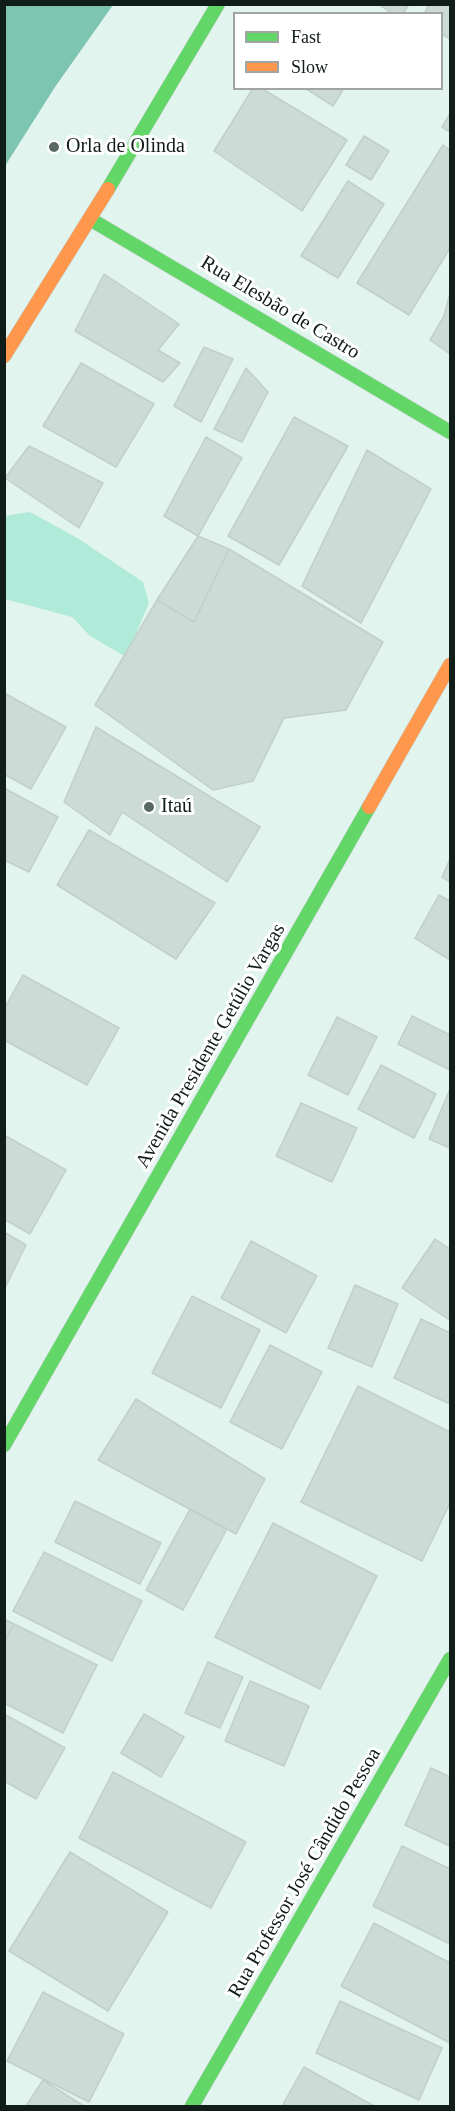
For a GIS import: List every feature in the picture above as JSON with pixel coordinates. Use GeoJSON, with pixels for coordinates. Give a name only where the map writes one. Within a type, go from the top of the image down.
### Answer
{"type":"FeatureCollection","features":[{"type":"Feature","properties":{"kind":"main road"},"geometry":{"type":"LineString","coordinates":[[4,356],[90,219],[218,4]]}},
{"type":"Feature","properties":{"kind":"main road","name":"Rua Elesbão de Castro"},"geometry":{"type":"LineString","coordinates":[[90,219],[450,432]]}},
{"type":"Feature","properties":{"kind":"main road","name":"Avenida Presidente Getúlio Vargas"},"geometry":{"type":"LineString","coordinates":[[4,1445],[450,665]]}},
{"type":"Feature","properties":{"kind":"main road","name":"Rua Professor José Cândido Pessoa"},"geometry":{"type":"LineString","coordinates":[[192,2106],[450,1659]]}},
{"type":"Feature","properties":{"kind":"shaded area"},"geometry":{"type":"Polygon","coordinates":[[[5,4],[113,5],[55,87],[5,166],[5,4]]]}},
{"type":"Feature","properties":{"kind":"shaded area"},"geometry":{"type":"Polygon","coordinates":[[[30,512],[79,539],[143,582],[149,603],[126,657],[90,636],[72,617],[5,599],[4,516],[30,512]]]}},
{"type":"Feature","properties":{"kind":"building"},"geometry":{"type":"Polygon","coordinates":[[[378,4],[409,4],[404,12],[390,12],[378,4]]]}},
{"type":"Feature","properties":{"kind":"building"},"geometry":{"type":"Polygon","coordinates":[[[429,4],[450,4],[450,39],[443,35],[443,12],[425,12],[429,4]]]}},
{"type":"Feature","properties":{"kind":"building"},"geometry":{"type":"Polygon","coordinates":[[[252,90],[264,90],[347,140],[302,211],[214,151],[252,90]]]}},
{"type":"Feature","properties":{"kind":"building"},"geometry":{"type":"Polygon","coordinates":[[[308,90],[343,90],[333,106],[308,90]]]}},
{"type":"Feature","properties":{"kind":"building"},"geometry":{"type":"Polygon","coordinates":[[[450,114],[450,132],[442,127],[450,114]]]}},
{"type":"Feature","properties":{"kind":"building"},"geometry":{"type":"Polygon","coordinates":[[[364,136],[389,151],[371,180],[346,165],[364,136]]]}},
{"type":"Feature","properties":{"kind":"building"},"geometry":{"type":"Polygon","coordinates":[[[443,145],[450,150],[450,248],[409,315],[357,283],[443,145]]]}},
{"type":"Feature","properties":{"kind":"building"},"geometry":{"type":"Polygon","coordinates":[[[348,181],[384,204],[338,278],[301,256],[348,181]]]}},
{"type":"Feature","properties":{"kind":"building"},"geometry":{"type":"Polygon","coordinates":[[[104,274],[179,324],[158,350],[180,363],[163,382],[75,331],[104,274]]]}},
{"type":"Feature","properties":{"kind":"building"},"geometry":{"type":"Polygon","coordinates":[[[450,293],[450,354],[430,340],[444,316],[450,293]]]}},
{"type":"Feature","properties":{"kind":"building"},"geometry":{"type":"Polygon","coordinates":[[[204,347],[233,359],[201,422],[174,406],[204,347]]]}},
{"type":"Feature","properties":{"kind":"building"},"geometry":{"type":"Polygon","coordinates":[[[81,363],[154,404],[116,467],[43,426],[81,363]]]}},
{"type":"Feature","properties":{"kind":"building"},"geometry":{"type":"Polygon","coordinates":[[[246,368],[268,392],[242,442],[214,429],[246,368]]]}},
{"type":"Feature","properties":{"kind":"building"},"geometry":{"type":"Polygon","coordinates":[[[294,417],[348,446],[279,565],[228,536],[294,417]]]}},
{"type":"Feature","properties":{"kind":"building"},"geometry":{"type":"Polygon","coordinates":[[[206,437],[242,458],[198,536],[164,516],[206,437]]]}},
{"type":"Feature","properties":{"kind":"building"},"geometry":{"type":"Polygon","coordinates":[[[29,446],[103,483],[79,528],[5,478],[29,446]]]}},
{"type":"Feature","properties":{"kind":"building"},"geometry":{"type":"Polygon","coordinates":[[[367,450],[431,489],[361,623],[302,586],[367,450]]]}},
{"type":"Feature","properties":{"kind":"building"},"geometry":{"type":"Polygon","coordinates":[[[198,536],[229,549],[194,622],[157,600],[198,536]]]}},
{"type":"Feature","properties":{"kind":"building"},"geometry":{"type":"Polygon","coordinates":[[[229,549],[383,642],[346,710],[284,718],[253,781],[213,790],[95,705],[157,600],[194,622],[229,549]]]}},
{"type":"Feature","properties":{"kind":"building"},"geometry":{"type":"Polygon","coordinates":[[[4,693],[66,727],[31,789],[4,774],[4,693]]]}},
{"type":"Feature","properties":{"kind":"building","name":"Itaú"},"geometry":{"type":"Polygon","coordinates":[[[96,727],[260,827],[227,882],[122,812],[110,835],[64,802],[96,727]]]}},
{"type":"Feature","properties":{"kind":"building"},"geometry":{"type":"Polygon","coordinates":[[[4,788],[58,817],[29,872],[4,860],[4,788]]]}},
{"type":"Feature","properties":{"kind":"building"},"geometry":{"type":"Polygon","coordinates":[[[89,830],[215,903],[176,959],[57,885],[89,830]]]}},
{"type":"Feature","properties":{"kind":"building"},"geometry":{"type":"Polygon","coordinates":[[[450,859],[450,882],[442,877],[450,859]]]}},
{"type":"Feature","properties":{"kind":"building"},"geometry":{"type":"Polygon","coordinates":[[[439,895],[450,901],[450,960],[415,938],[439,895]]]}},
{"type":"Feature","properties":{"kind":"building"},"geometry":{"type":"Polygon","coordinates":[[[23,975],[119,1028],[87,1085],[4,1040],[4,1009],[23,975]]]}},
{"type":"Feature","properties":{"kind":"building"},"geometry":{"type":"Polygon","coordinates":[[[412,1016],[450,1035],[450,1070],[398,1044],[412,1016]]]}},
{"type":"Feature","properties":{"kind":"building"},"geometry":{"type":"Polygon","coordinates":[[[337,1017],[377,1037],[348,1095],[308,1075],[337,1017]]]}},
{"type":"Feature","properties":{"kind":"building"},"geometry":{"type":"Polygon","coordinates":[[[381,1065],[436,1094],[414,1138],[358,1109],[381,1065]]]}},
{"type":"Feature","properties":{"kind":"building"},"geometry":{"type":"Polygon","coordinates":[[[450,1089],[450,1148],[429,1139],[450,1089]]]}},
{"type":"Feature","properties":{"kind":"building"},"geometry":{"type":"Polygon","coordinates":[[[301,1103],[357,1128],[332,1182],[276,1156],[301,1103]]]}},
{"type":"Feature","properties":{"kind":"building"},"geometry":{"type":"Polygon","coordinates":[[[4,1135],[66,1170],[30,1234],[4,1219],[4,1135]]]}},
{"type":"Feature","properties":{"kind":"building"},"geometry":{"type":"Polygon","coordinates":[[[4,1232],[26,1245],[4,1290],[4,1232]]]}},
{"type":"Feature","properties":{"kind":"building"},"geometry":{"type":"Polygon","coordinates":[[[435,1239],[450,1249],[450,1315],[448,1319],[402,1288],[435,1239]]]}},
{"type":"Feature","properties":{"kind":"building"},"geometry":{"type":"Polygon","coordinates":[[[251,1241],[317,1276],[286,1333],[221,1298],[251,1241]]]}},
{"type":"Feature","properties":{"kind":"building"},"geometry":{"type":"Polygon","coordinates":[[[355,1285],[398,1304],[372,1367],[328,1348],[355,1285]]]}},
{"type":"Feature","properties":{"kind":"building"},"geometry":{"type":"Polygon","coordinates":[[[192,1296],[260,1330],[221,1408],[152,1373],[192,1296]]]}},
{"type":"Feature","properties":{"kind":"building"},"geometry":{"type":"Polygon","coordinates":[[[421,1319],[450,1333],[450,1404],[394,1378],[421,1319]]]}},
{"type":"Feature","properties":{"kind":"building"},"geometry":{"type":"Polygon","coordinates":[[[270,1345],[322,1372],[282,1449],[230,1422],[270,1345]]]}},
{"type":"Feature","properties":{"kind":"building"},"geometry":{"type":"Polygon","coordinates":[[[358,1386],[450,1432],[450,1503],[422,1561],[301,1502],[358,1386]]]}},
{"type":"Feature","properties":{"kind":"building"},"geometry":{"type":"Polygon","coordinates":[[[136,1399],[265,1479],[236,1534],[98,1460],[136,1399]]]}},
{"type":"Feature","properties":{"kind":"building"},"geometry":{"type":"Polygon","coordinates":[[[75,1501],[161,1543],[140,1584],[55,1542],[75,1501]]]}},
{"type":"Feature","properties":{"kind":"building"},"geometry":{"type":"Polygon","coordinates":[[[190,1509],[227,1529],[183,1610],[146,1590],[190,1509]]]}},
{"type":"Feature","properties":{"kind":"building"},"geometry":{"type":"Polygon","coordinates":[[[273,1523],[377,1576],[320,1689],[215,1637],[273,1523]]]}},
{"type":"Feature","properties":{"kind":"building"},"geometry":{"type":"Polygon","coordinates":[[[44,1552],[142,1601],[112,1661],[13,1611],[44,1552]]]}},
{"type":"Feature","properties":{"kind":"building"},"geometry":{"type":"Polygon","coordinates":[[[4,1619],[14,1624],[4,1643],[4,1619]]]}},
{"type":"Feature","properties":{"kind":"building"},"geometry":{"type":"Polygon","coordinates":[[[14,1624],[97,1665],[63,1733],[4,1703],[4,1643],[14,1624]]]}},
{"type":"Feature","properties":{"kind":"building"},"geometry":{"type":"Polygon","coordinates":[[[208,1662],[243,1677],[220,1728],[185,1713],[208,1662]]]}},
{"type":"Feature","properties":{"kind":"building"},"geometry":{"type":"Polygon","coordinates":[[[250,1681],[309,1706],[284,1766],[225,1741],[250,1681]]]}},
{"type":"Feature","properties":{"kind":"building"},"geometry":{"type":"Polygon","coordinates":[[[4,1714],[65,1748],[36,1799],[4,1781],[4,1714]]]}},
{"type":"Feature","properties":{"kind":"building"},"geometry":{"type":"Polygon","coordinates":[[[144,1714],[184,1737],[161,1777],[121,1753],[144,1714]]]}},
{"type":"Feature","properties":{"kind":"building"},"geometry":{"type":"Polygon","coordinates":[[[431,1768],[450,1777],[450,1846],[405,1825],[431,1768]]]}},
{"type":"Feature","properties":{"kind":"building"},"geometry":{"type":"Polygon","coordinates":[[[113,1772],[246,1842],[211,1908],[79,1838],[113,1772]]]}},
{"type":"Feature","properties":{"kind":"building"},"geometry":{"type":"Polygon","coordinates":[[[402,1846],[450,1869],[450,1944],[373,1906],[402,1846]]]}},
{"type":"Feature","properties":{"kind":"building"},"geometry":{"type":"Polygon","coordinates":[[[70,1852],[168,1912],[108,2011],[9,1951],[70,1852]]]}},
{"type":"Feature","properties":{"kind":"building"},"geometry":{"type":"Polygon","coordinates":[[[374,1923],[450,1963],[450,2043],[341,1986],[374,1923]]]}},
{"type":"Feature","properties":{"kind":"building"},"geometry":{"type":"Polygon","coordinates":[[[43,1992],[124,2034],[89,2102],[7,2061],[43,1992]]]}},
{"type":"Feature","properties":{"kind":"building"},"geometry":{"type":"Polygon","coordinates":[[[340,2001],[442,2048],[419,2100],[316,2053],[340,2001]]]}},
{"type":"Feature","properties":{"kind":"building"},"geometry":{"type":"Polygon","coordinates":[[[304,2067],[374,2106],[282,2106],[304,2067]]]}},
{"type":"Feature","properties":{"kind":"building"},"geometry":{"type":"Polygon","coordinates":[[[43,2080],[84,2106],[26,2106],[43,2080]]]}},
{"type":"Feature","properties":{"kind":"traffic: fast"},"geometry":{"type":"LineString","coordinates":[[108,189],[218,4]]}},
{"type":"Feature","properties":{"kind":"traffic: fast"},"geometry":{"type":"LineString","coordinates":[[90,219],[450,432]]}},
{"type":"Feature","properties":{"kind":"traffic: fast"},"geometry":{"type":"LineString","coordinates":[[4,1445],[369,807]]}},
{"type":"Feature","properties":{"kind":"traffic: fast"},"geometry":{"type":"LineString","coordinates":[[192,2106],[450,1659]]}},
{"type":"Feature","properties":{"kind":"traffic: slow"},"geometry":{"type":"LineString","coordinates":[[4,356],[108,189]]}},
{"type":"Feature","properties":{"kind":"traffic: slow"},"geometry":{"type":"LineString","coordinates":[[369,807],[450,665]]}},
{"type":"Feature","properties":{"kind":"place","name":"Orla de Olinda"},"geometry":{"type":"Point","coordinates":[54,147]}},
{"type":"Feature","properties":{"kind":"place","name":"Itaú"},"geometry":{"type":"Point","coordinates":[149,807]}}]}
